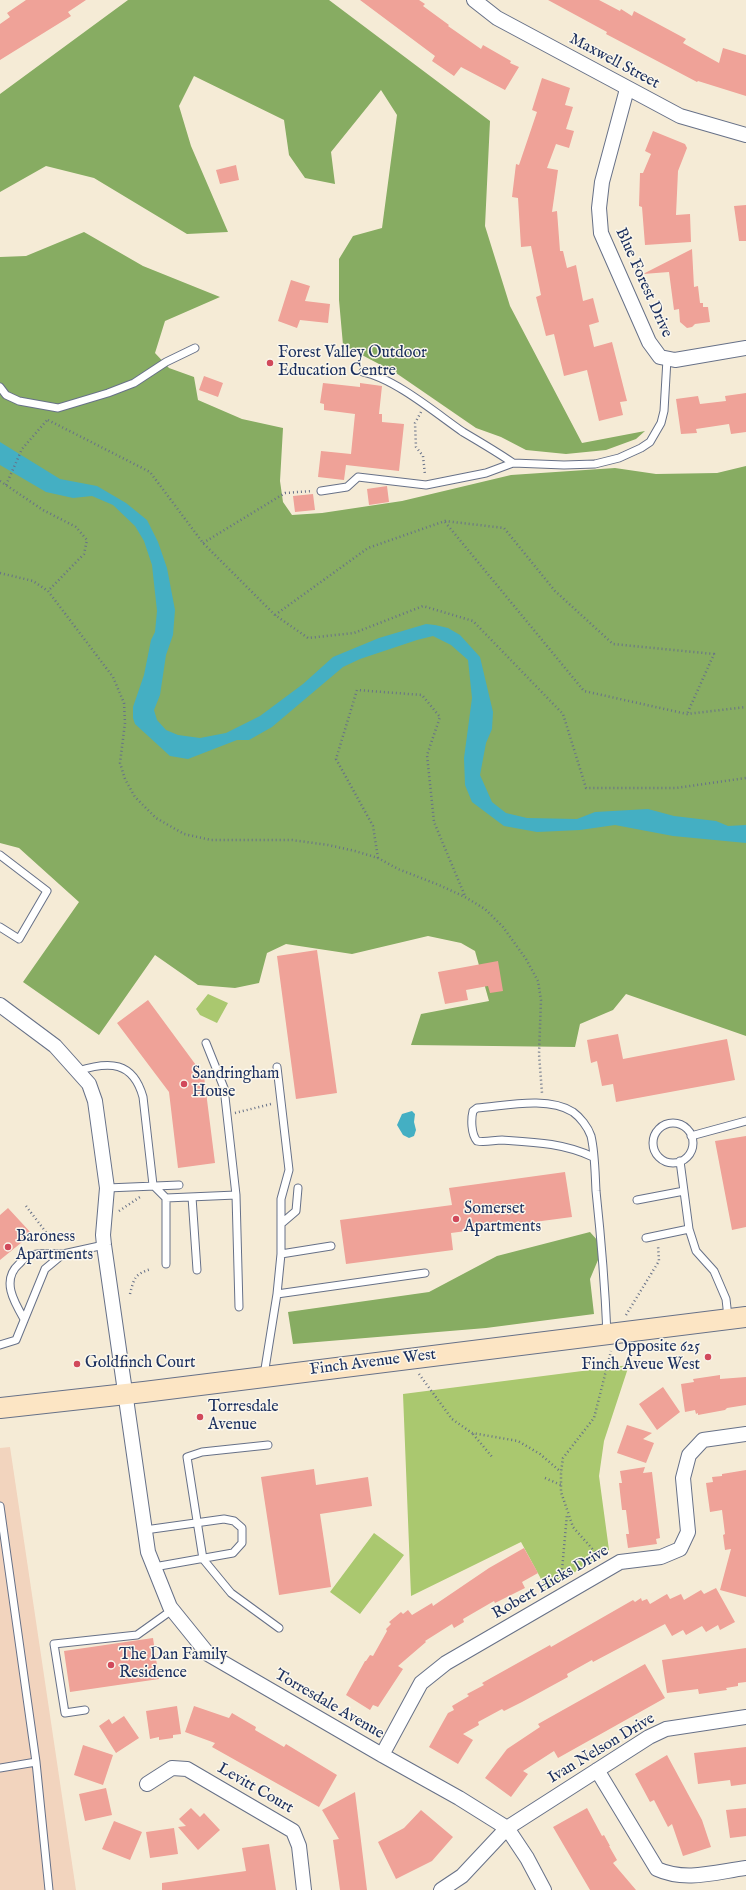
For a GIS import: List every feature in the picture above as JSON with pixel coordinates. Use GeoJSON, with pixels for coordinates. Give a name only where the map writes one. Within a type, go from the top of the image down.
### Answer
{"type":"FeatureCollection","features":[{"type":"Feature","properties":{"kind":"main road","name":"Finch Avenue West"},"geometry":{"type":"LineString","coordinates":[[0,1408],[126,1395],[737,1318]]}},
{"type":"Feature","properties":{"kind":"street","name":"Maxwell Street"},"geometry":{"type":"LineString","coordinates":[[474,0],[497,18],[627,89],[680,116],[746,135]]}},
{"type":"Feature","properties":{"kind":"street","name":"Blue Forest Drive"},"geometry":{"type":"LineString","coordinates":[[627,89],[602,182],[599,208],[601,233],[649,342],[654,351],[667,359],[675,360],[746,348]]}},
{"type":"Feature","properties":{"kind":"street"},"geometry":{"type":"LineString","coordinates":[[0,1005],[55,1046],[89,1084],[95,1101],[107,1188],[103,1235],[126,1395]]}},
{"type":"Feature","properties":{"kind":"street","name":"Torresdale Avenue"},"geometry":{"type":"LineString","coordinates":[[126,1395],[148,1552],[172,1610],[208,1654],[459,1798],[507,1828],[527,1858],[544,1890]]}},
{"type":"Feature","properties":{"kind":"street","name":"Robert Hicks Drive"},"geometry":{"type":"LineString","coordinates":[[382,1755],[421,1683],[446,1663],[620,1562],[661,1556],[680,1549],[688,1532],[682,1478],[689,1456],[703,1440],[746,1434]]}},
{"type":"Feature","properties":{"kind":"street","name":"Ivan Nelson Drive"},"geometry":{"type":"LineString","coordinates":[[441,1890],[462,1876],[507,1828],[649,1736],[666,1729],[746,1717]]}},
{"type":"Feature","properties":{"kind":"street","name":"Levitt Court"},"geometry":{"type":"LineString","coordinates":[[147,1784],[172,1768],[187,1769],[293,1831],[299,1846],[304,1890]]}},
{"type":"Feature","properties":{"kind":"street"},"geometry":{"type":"LineString","coordinates":[[597,1770],[657,1870],[683,1877],[746,1868]]}},
{"type":"Feature","properties":{"kind":"lane"},"geometry":{"type":"LineString","coordinates":[[0,387],[6,394],[19,401],[58,408],[108,393],[134,383],[166,362],[195,348]]}},
{"type":"Feature","properties":{"kind":"lane"},"geometry":{"type":"LineString","coordinates":[[321,491],[347,487],[358,477],[426,485],[486,473],[513,462],[564,465],[595,464],[619,458],[641,448],[650,442],[661,423],[664,411],[667,359]]}},
{"type":"Feature","properties":{"kind":"lane"},"geometry":{"type":"LineString","coordinates":[[364,372],[378,376],[426,405],[464,432],[513,462]]}},
{"type":"Feature","properties":{"kind":"lane"},"geometry":{"type":"LineString","coordinates":[[0,855],[46,891],[19,939],[0,927]]}},
{"type":"Feature","properties":{"kind":"lane"},"geometry":{"type":"LineString","coordinates":[[206,1043],[224,1088],[236,1195],[239,1307]]}},
{"type":"Feature","properties":{"kind":"lane"},"geometry":{"type":"LineString","coordinates":[[78,1071],[98,1065],[113,1064],[126,1069],[139,1083],[143,1097],[153,1185],[166,1198],[166,1264]]}},
{"type":"Feature","properties":{"kind":"lane"},"geometry":{"type":"LineString","coordinates":[[263,1377],[281,1254],[281,1199],[289,1170],[277,1067]]}},
{"type":"Feature","properties":{"kind":"lane"},"geometry":{"type":"LineString","coordinates":[[593,1157],[579,1150],[559,1145],[498,1140],[480,1142],[474,1138],[472,1117],[473,1111],[477,1108],[543,1103],[561,1107],[578,1116],[591,1136],[611,1334]]}},
{"type":"Feature","properties":{"kind":"lane"},"geometry":{"type":"LineString","coordinates":[[691,1136],[746,1121]]}},
{"type":"Feature","properties":{"kind":"lane"},"geometry":{"type":"LineString","coordinates":[[670,1124],[683,1126],[691,1136],[692,1148],[686,1158],[680,1161],[667,1162],[656,1154],[654,1148],[655,1135],[664,1126],[670,1124]]}},
{"type":"Feature","properties":{"kind":"lane"},"geometry":{"type":"LineString","coordinates":[[680,1161],[689,1229],[696,1251],[714,1271],[737,1318]]}},
{"type":"Feature","properties":{"kind":"lane"},"geometry":{"type":"LineString","coordinates":[[107,1188],[179,1185]]}},
{"type":"Feature","properties":{"kind":"lane"},"geometry":{"type":"LineString","coordinates":[[282,1223],[296,1211],[298,1188]]}},
{"type":"Feature","properties":{"kind":"lane"},"geometry":{"type":"LineString","coordinates":[[637,1200],[684,1191]]}},
{"type":"Feature","properties":{"kind":"lane"},"geometry":{"type":"LineString","coordinates":[[166,1198],[236,1195]]}},
{"type":"Feature","properties":{"kind":"lane"},"geometry":{"type":"LineString","coordinates":[[192,1197],[197,1270]]}},
{"type":"Feature","properties":{"kind":"lane"},"geometry":{"type":"LineString","coordinates":[[646,1238],[689,1229]]}},
{"type":"Feature","properties":{"kind":"lane"},"geometry":{"type":"LineString","coordinates":[[24,1319],[12,1300],[9,1280],[13,1269],[26,1257],[41,1254],[63,1254],[104,1244]]}},
{"type":"Feature","properties":{"kind":"lane"},"geometry":{"type":"LineString","coordinates":[[281,1254],[331,1246]]}},
{"type":"Feature","properties":{"kind":"lane"},"geometry":{"type":"LineString","coordinates":[[0,1345],[16,1340],[45,1269],[63,1254]]}},
{"type":"Feature","properties":{"kind":"lane"},"geometry":{"type":"LineString","coordinates":[[276,1294],[425,1273]]}},
{"type":"Feature","properties":{"kind":"lane"},"geometry":{"type":"LineString","coordinates":[[268,1445],[202,1452],[187,1457],[203,1558],[231,1593],[279,1628]]}},
{"type":"Feature","properties":{"kind":"lane"},"geometry":{"type":"LineString","coordinates":[[0,1506],[3,1545],[36,1762],[49,1890]]}},
{"type":"Feature","properties":{"kind":"lane"},"geometry":{"type":"LineString","coordinates":[[145,1530],[224,1519],[234,1521],[242,1528],[242,1543],[233,1553],[154,1567]]}},
{"type":"Feature","properties":{"kind":"lane"},"geometry":{"type":"LineString","coordinates":[[85,1710],[64,1713],[54,1644],[137,1635],[172,1610]]}},
{"type":"Feature","properties":{"kind":"lane"},"geometry":{"type":"LineString","coordinates":[[0,1768],[36,1762]]}},
{"type":"Feature","properties":{"kind":"path"},"geometry":{"type":"LineString","coordinates":[[426,405],[416,423],[416,447],[423,456],[426,485]]}},
{"type":"Feature","properties":{"kind":"path"},"geometry":{"type":"LineString","coordinates":[[6,485],[22,449],[48,420],[51,407]]}},
{"type":"Feature","properties":{"kind":"path"},"geometry":{"type":"LineString","coordinates":[[48,420],[150,472],[203,543],[275,615],[308,638],[354,633],[423,606],[473,621],[563,714],[586,788],[676,788],[746,778]]}},
{"type":"Feature","properties":{"kind":"path"},"geometry":{"type":"LineString","coordinates":[[0,481],[43,510],[76,527],[87,540],[84,554],[48,592]]}},
{"type":"Feature","properties":{"kind":"path"},"geometry":{"type":"LineString","coordinates":[[203,543],[285,492],[321,491]]}},
{"type":"Feature","properties":{"kind":"path"},"geometry":{"type":"LineString","coordinates":[[275,615],[368,548],[445,521],[504,528],[554,591],[613,644],[714,654],[687,714]]}},
{"type":"Feature","properties":{"kind":"path"},"geometry":{"type":"LineString","coordinates":[[445,521],[584,692],[687,714],[746,707]]}},
{"type":"Feature","properties":{"kind":"path"},"geometry":{"type":"LineString","coordinates":[[0,573],[33,581],[48,592],[113,677],[124,703],[124,723],[120,763],[124,779],[134,797],[156,818],[184,834],[211,840],[292,840],[328,844],[378,858],[398,870],[465,897],[485,909],[503,927],[526,959],[538,981],[541,1000],[539,1054],[543,1103]]}},
{"type":"Feature","properties":{"kind":"path"},"geometry":{"type":"LineString","coordinates":[[378,858],[373,826],[336,759],[357,690],[422,695],[440,717],[427,754],[434,822],[465,897]]}},
{"type":"Feature","properties":{"kind":"path"},"geometry":{"type":"LineString","coordinates":[[227,1116],[281,1101]]}},
{"type":"Feature","properties":{"kind":"path"},"geometry":{"type":"LineString","coordinates":[[119,1211],[141,1196]]}},
{"type":"Feature","properties":{"kind":"path"},"geometry":{"type":"LineString","coordinates":[[26,1206],[63,1254]]}},
{"type":"Feature","properties":{"kind":"path"},"geometry":{"type":"LineString","coordinates":[[605,1570],[596,1553],[573,1527],[567,1511],[560,1492],[563,1458],[594,1418],[611,1334],[659,1262],[658,1236]]}},
{"type":"Feature","properties":{"kind":"path"},"geometry":{"type":"LineString","coordinates":[[130,1294],[134,1279],[140,1272],[152,1269]]}},
{"type":"Feature","properties":{"kind":"path"},"geometry":{"type":"LineString","coordinates":[[408,1359],[452,1419],[472,1433],[493,1458]]}},
{"type":"Feature","properties":{"kind":"path"},"geometry":{"type":"LineString","coordinates":[[472,1433],[518,1441],[540,1454],[561,1472]]}},
{"type":"Feature","properties":{"kind":"path"},"geometry":{"type":"LineString","coordinates":[[545,1478],[561,1485]]}},
{"type":"Feature","properties":{"kind":"path"},"geometry":{"type":"LineString","coordinates":[[560,1597],[567,1511]]}},
{"type":"Feature","properties":{"kind":"shaded area"},"geometry":{"type":"Polygon","coordinates":[[[10,1447],[76,1890],[0,1890],[0,1448],[10,1447]]]}},
{"type":"Feature","properties":{"kind":"green space"},"geometry":{"type":"Polygon","coordinates":[[[128,0],[329,0],[490,121],[485,226],[510,306],[582,443],[645,431],[636,439],[606,450],[566,454],[526,450],[501,437],[476,428],[396,373],[343,345],[339,300],[339,259],[353,236],[382,228],[397,115],[381,90],[331,152],[335,184],[305,178],[289,155],[284,120],[194,76],[179,106],[191,146],[228,232],[187,234],[94,178],[46,166],[0,192],[0,94],[128,0]]]}},
{"type":"Feature","properties":{"kind":"green space"},"geometry":{"type":"Polygon","coordinates":[[[84,232],[143,266],[220,297],[165,321],[155,353],[169,368],[194,377],[198,400],[242,419],[283,428],[280,481],[283,502],[292,515],[322,513],[402,501],[511,475],[615,468],[656,474],[717,473],[746,466],[746,1036],[626,994],[613,1010],[580,1024],[575,1047],[411,1045],[421,1014],[489,1001],[475,951],[461,943],[428,936],[352,954],[286,944],[267,953],[259,983],[235,988],[198,985],[155,955],[99,1035],[23,982],[79,902],[19,848],[0,843],[0,257],[26,256],[84,232]]]}},
{"type":"Feature","properties":{"kind":"green space"},"geometry":{"type":"Polygon","coordinates":[[[208,994],[228,1003],[217,1023],[200,1015],[196,1009],[208,994]]]}},
{"type":"Feature","properties":{"kind":"green space"},"geometry":{"type":"Polygon","coordinates":[[[590,1232],[598,1241],[598,1260],[590,1279],[594,1314],[486,1328],[293,1344],[288,1312],[429,1292],[497,1256],[590,1232]]]}},
{"type":"Feature","properties":{"kind":"green space"},"geometry":{"type":"Polygon","coordinates":[[[629,1365],[604,1441],[599,1476],[609,1550],[547,1590],[521,1542],[411,1596],[403,1394],[629,1365]]]}},
{"type":"Feature","properties":{"kind":"green space"},"geometry":{"type":"Polygon","coordinates":[[[374,1533],[404,1555],[360,1614],[330,1592],[374,1533]]]}},
{"type":"Feature","properties":{"kind":"water"},"geometry":{"type":"Polygon","coordinates":[[[0,442],[60,479],[97,486],[126,503],[147,520],[158,542],[167,568],[175,610],[173,635],[166,655],[160,695],[154,710],[157,720],[166,730],[178,735],[200,738],[226,733],[260,716],[303,684],[333,657],[379,638],[426,624],[435,625],[448,628],[460,635],[480,657],[493,712],[492,729],[486,743],[480,775],[492,802],[506,813],[527,818],[577,819],[595,812],[648,809],[674,816],[716,821],[728,826],[746,825],[746,843],[673,836],[615,825],[580,830],[537,832],[504,826],[472,802],[465,785],[464,758],[472,698],[468,660],[451,645],[433,636],[360,659],[343,667],[272,727],[249,740],[237,740],[188,759],[170,756],[135,724],[133,718],[133,707],[144,675],[151,640],[155,632],[157,611],[152,565],[144,541],[135,526],[113,505],[92,496],[73,498],[46,492],[0,465],[0,442]]]}},
{"type":"Feature","properties":{"kind":"water"},"geometry":{"type":"Polygon","coordinates":[[[412,1111],[415,1114],[414,1122],[416,1130],[414,1136],[409,1138],[403,1135],[397,1125],[402,1114],[412,1111]]]}},
{"type":"Feature","properties":{"kind":"building"},"geometry":{"type":"Polygon","coordinates":[[[26,0],[86,0],[68,12],[71,16],[0,60],[0,24],[10,17],[7,13],[26,0]]]}},
{"type":"Feature","properties":{"kind":"building"},"geometry":{"type":"Polygon","coordinates":[[[360,0],[419,0],[425,4],[423,6],[449,25],[448,26],[481,49],[483,45],[511,61],[510,63],[519,67],[505,90],[461,67],[454,76],[432,61],[435,56],[360,0]]]}},
{"type":"Feature","properties":{"kind":"building"},"geometry":{"type":"Polygon","coordinates":[[[548,0],[599,0],[620,11],[621,9],[632,16],[634,11],[686,39],[683,43],[719,63],[723,48],[746,55],[746,96],[698,81],[697,82],[606,34],[607,32],[548,0]]]}},
{"type":"Feature","properties":{"kind":"building"},"geometry":{"type":"Polygon","coordinates":[[[542,78],[570,88],[565,105],[573,107],[566,129],[574,131],[569,148],[556,144],[547,168],[558,170],[552,212],[557,211],[560,251],[563,251],[567,268],[576,265],[583,301],[593,298],[599,322],[589,325],[594,347],[612,342],[627,401],[620,402],[623,415],[599,421],[587,370],[564,376],[554,334],[546,336],[536,297],[541,295],[531,246],[521,247],[518,198],[512,197],[516,164],[519,165],[537,112],[532,110],[542,78]]]}},
{"type":"Feature","properties":{"kind":"building"},"geometry":{"type":"Polygon","coordinates":[[[653,131],[685,144],[687,148],[678,171],[676,215],[690,214],[691,242],[645,245],[642,207],[639,206],[640,173],[643,173],[651,154],[645,151],[653,131]]]}},
{"type":"Feature","properties":{"kind":"building"},"geometry":{"type":"Polygon","coordinates":[[[236,165],[239,180],[220,184],[216,170],[236,165]]]}},
{"type":"Feature","properties":{"kind":"building"},"geometry":{"type":"Polygon","coordinates":[[[746,205],[746,241],[739,241],[734,206],[746,205]]]}},
{"type":"Feature","properties":{"kind":"building"},"geometry":{"type":"Polygon","coordinates":[[[692,249],[694,287],[698,286],[700,303],[703,303],[703,307],[708,307],[710,322],[695,324],[692,327],[687,328],[680,322],[679,309],[674,310],[669,272],[643,274],[692,249]]]}},
{"type":"Feature","properties":{"kind":"building"},"geometry":{"type":"Polygon","coordinates":[[[291,280],[310,286],[305,301],[330,304],[328,323],[300,320],[297,328],[278,321],[291,280]]]}},
{"type":"Feature","properties":{"kind":"building"},"geometry":{"type":"Polygon","coordinates":[[[204,376],[223,383],[218,397],[199,390],[204,376]]]}},
{"type":"Feature","properties":{"kind":"building"},"geometry":{"type":"Polygon","coordinates":[[[323,383],[360,387],[360,383],[382,386],[379,414],[382,414],[382,422],[404,424],[399,471],[346,465],[344,480],[318,477],[321,451],[351,454],[355,414],[324,410],[324,404],[320,403],[323,383]]]}},
{"type":"Feature","properties":{"kind":"building"},"geometry":{"type":"Polygon","coordinates":[[[746,393],[746,432],[731,434],[729,424],[696,429],[697,433],[681,434],[676,399],[698,396],[700,404],[726,401],[725,396],[746,393]]]}},
{"type":"Feature","properties":{"kind":"building"},"geometry":{"type":"Polygon","coordinates":[[[387,486],[389,502],[369,505],[367,489],[387,486]]]}},
{"type":"Feature","properties":{"kind":"building"},"geometry":{"type":"Polygon","coordinates":[[[313,494],[315,510],[295,512],[293,496],[313,494]]]}},
{"type":"Feature","properties":{"kind":"building"},"geometry":{"type":"Polygon","coordinates":[[[317,950],[337,1093],[296,1099],[277,956],[317,950]]]}},
{"type":"Feature","properties":{"kind":"building"},"geometry":{"type":"Polygon","coordinates":[[[498,961],[503,991],[490,993],[488,986],[466,990],[468,1000],[445,1004],[438,972],[498,961]]]}},
{"type":"Feature","properties":{"kind":"building","name":"Sandringham House"},"geometry":{"type":"Polygon","coordinates":[[[148,1000],[204,1076],[215,1163],[178,1168],[169,1092],[117,1023],[148,1000]]]}},
{"type":"Feature","properties":{"kind":"building"},"geometry":{"type":"Polygon","coordinates":[[[618,1034],[623,1059],[727,1039],[735,1080],[616,1102],[613,1084],[602,1086],[597,1061],[591,1063],[587,1040],[618,1034]]]}},
{"type":"Feature","properties":{"kind":"building"},"geometry":{"type":"Polygon","coordinates":[[[746,1136],[746,1227],[732,1230],[715,1141],[746,1136]]]}},
{"type":"Feature","properties":{"kind":"building","name":"Somerset Apartments"},"geometry":{"type":"Polygon","coordinates":[[[565,1172],[572,1217],[451,1233],[453,1250],[346,1264],[340,1220],[452,1205],[449,1188],[565,1172]]]}},
{"type":"Feature","properties":{"kind":"building","name":"Baroness Apartments"},"geometry":{"type":"Polygon","coordinates":[[[8,1208],[32,1234],[0,1260],[0,1215],[8,1208]]]}},
{"type":"Feature","properties":{"kind":"building"},"geometry":{"type":"Polygon","coordinates":[[[720,1375],[720,1379],[746,1377],[746,1405],[698,1415],[698,1413],[696,1414],[695,1410],[685,1412],[681,1384],[694,1382],[693,1379],[720,1375]]]}},
{"type":"Feature","properties":{"kind":"building"},"geometry":{"type":"Polygon","coordinates":[[[663,1387],[680,1412],[657,1430],[639,1404],[663,1387]]]}},
{"type":"Feature","properties":{"kind":"building"},"geometry":{"type":"Polygon","coordinates":[[[627,1425],[652,1433],[643,1439],[654,1443],[646,1463],[617,1453],[627,1425]]]}},
{"type":"Feature","properties":{"kind":"building"},"geometry":{"type":"Polygon","coordinates":[[[645,1467],[643,1473],[652,1472],[660,1538],[656,1539],[657,1544],[628,1548],[626,1534],[629,1534],[626,1510],[622,1510],[619,1483],[622,1483],[620,1471],[645,1467]]]}},
{"type":"Feature","properties":{"kind":"building"},"geometry":{"type":"Polygon","coordinates":[[[314,1469],[316,1485],[368,1477],[372,1506],[320,1514],[331,1587],[279,1595],[261,1477],[314,1469]]]}},
{"type":"Feature","properties":{"kind":"building"},"geometry":{"type":"Polygon","coordinates":[[[746,1470],[746,1597],[720,1590],[731,1549],[725,1550],[722,1510],[710,1512],[706,1483],[713,1482],[712,1477],[746,1470]]]}},
{"type":"Feature","properties":{"kind":"building"},"geometry":{"type":"Polygon","coordinates":[[[524,1548],[538,1573],[522,1582],[525,1588],[495,1603],[494,1601],[463,1619],[464,1622],[454,1628],[452,1624],[425,1641],[426,1642],[398,1666],[403,1669],[378,1707],[373,1705],[370,1710],[346,1695],[365,1661],[370,1655],[373,1656],[387,1631],[386,1629],[391,1624],[389,1622],[401,1612],[403,1614],[408,1610],[412,1615],[432,1603],[433,1606],[489,1568],[524,1548]]]}},
{"type":"Feature","properties":{"kind":"building"},"geometry":{"type":"Polygon","coordinates":[[[716,1588],[735,1622],[720,1630],[718,1625],[706,1632],[702,1626],[686,1635],[683,1630],[672,1636],[665,1624],[593,1662],[592,1660],[567,1674],[568,1677],[504,1711],[502,1709],[478,1722],[479,1725],[463,1734],[473,1740],[458,1764],[429,1747],[448,1713],[454,1710],[452,1706],[469,1696],[467,1694],[484,1685],[482,1683],[550,1645],[551,1647],[633,1600],[635,1602],[641,1598],[642,1601],[647,1599],[650,1604],[667,1594],[670,1599],[681,1594],[684,1600],[701,1590],[704,1594],[716,1588]]]}},
{"type":"Feature","properties":{"kind":"building","name":"The Dan Family Residence"},"geometry":{"type":"Polygon","coordinates":[[[153,1638],[159,1679],[70,1692],[64,1651],[153,1638]]]}},
{"type":"Feature","properties":{"kind":"building"},"geometry":{"type":"Polygon","coordinates":[[[746,1648],[746,1682],[738,1683],[738,1686],[726,1688],[727,1690],[699,1694],[698,1689],[667,1693],[662,1660],[746,1648]]]}},
{"type":"Feature","properties":{"kind":"building"},"geometry":{"type":"Polygon","coordinates":[[[645,1664],[665,1698],[558,1758],[554,1751],[523,1771],[528,1774],[511,1797],[485,1778],[507,1749],[540,1727],[538,1724],[645,1664]]]}},
{"type":"Feature","properties":{"kind":"building"},"geometry":{"type":"Polygon","coordinates":[[[177,1706],[181,1734],[173,1735],[173,1738],[159,1740],[159,1737],[150,1739],[146,1711],[177,1706]]]}},
{"type":"Feature","properties":{"kind":"building"},"geometry":{"type":"Polygon","coordinates":[[[194,1706],[229,1718],[232,1713],[256,1727],[255,1730],[284,1747],[286,1744],[337,1775],[319,1807],[212,1747],[215,1743],[185,1732],[194,1706]]]}},
{"type":"Feature","properties":{"kind":"building"},"geometry":{"type":"Polygon","coordinates":[[[124,1716],[139,1738],[116,1753],[99,1726],[109,1719],[112,1724],[124,1716]]]}},
{"type":"Feature","properties":{"kind":"building"},"geometry":{"type":"Polygon","coordinates":[[[83,1745],[113,1755],[103,1785],[74,1775],[83,1745]]]}},
{"type":"Feature","properties":{"kind":"building"},"geometry":{"type":"Polygon","coordinates":[[[746,1747],[746,1784],[731,1786],[730,1780],[698,1784],[694,1753],[746,1747]]]}},
{"type":"Feature","properties":{"kind":"building"},"geometry":{"type":"Polygon","coordinates":[[[667,1755],[702,1820],[711,1847],[683,1856],[672,1824],[668,1827],[654,1800],[650,1802],[635,1774],[667,1755]]]}},
{"type":"Feature","properties":{"kind":"building"},"geometry":{"type":"Polygon","coordinates":[[[106,1788],[112,1815],[85,1821],[79,1794],[106,1788]]]}},
{"type":"Feature","properties":{"kind":"building"},"geometry":{"type":"Polygon","coordinates":[[[355,1792],[367,1890],[340,1890],[333,1840],[339,1839],[322,1810],[355,1792]]]}},
{"type":"Feature","properties":{"kind":"building"},"geometry":{"type":"Polygon","coordinates":[[[191,1808],[200,1817],[204,1813],[220,1830],[198,1850],[178,1827],[186,1826],[179,1819],[191,1808]]]}},
{"type":"Feature","properties":{"kind":"building"},"geometry":{"type":"Polygon","coordinates":[[[587,1808],[602,1836],[604,1835],[617,1860],[613,1863],[636,1890],[590,1890],[553,1827],[587,1808]]]}},
{"type":"Feature","properties":{"kind":"building"},"geometry":{"type":"Polygon","coordinates":[[[746,1808],[746,1836],[730,1838],[726,1810],[746,1808]]]}},
{"type":"Feature","properties":{"kind":"building"},"geometry":{"type":"Polygon","coordinates":[[[421,1810],[453,1837],[432,1861],[396,1879],[378,1842],[404,1828],[421,1810]]]}},
{"type":"Feature","properties":{"kind":"building"},"geometry":{"type":"Polygon","coordinates":[[[114,1821],[142,1832],[130,1860],[102,1849],[114,1821]]]}},
{"type":"Feature","properties":{"kind":"building"},"geometry":{"type":"Polygon","coordinates":[[[174,1828],[178,1854],[150,1858],[146,1832],[174,1828]]]}},
{"type":"Feature","properties":{"kind":"building"},"geometry":{"type":"Polygon","coordinates":[[[269,1844],[276,1890],[162,1890],[162,1883],[246,1871],[242,1848],[269,1844]]]}},
{"type":"Feature","properties":{"kind":"place","name":"Forest Valley Outdoor Education Centre"},"geometry":{"type":"Point","coordinates":[270,363]}},
{"type":"Feature","properties":{"kind":"place","name":"Sandringham House"},"geometry":{"type":"Point","coordinates":[184,1084]}},
{"type":"Feature","properties":{"kind":"place","name":"Somerset Apartments"},"geometry":{"type":"Point","coordinates":[456,1219]}},
{"type":"Feature","properties":{"kind":"place","name":"Baroness Apartments"},"geometry":{"type":"Point","coordinates":[8,1247]}},
{"type":"Feature","properties":{"kind":"place","name":"Opposite 625 Finch Aveue West"},"geometry":{"type":"Point","coordinates":[708,1357]}},
{"type":"Feature","properties":{"kind":"place","name":"Goldfinch Court"},"geometry":{"type":"Point","coordinates":[77,1364]}},
{"type":"Feature","properties":{"kind":"place","name":"Torresdale Avenue"},"geometry":{"type":"Point","coordinates":[200,1417]}},
{"type":"Feature","properties":{"kind":"place","name":"The Dan Family Residence"},"geometry":{"type":"Point","coordinates":[111,1665]}}]}
